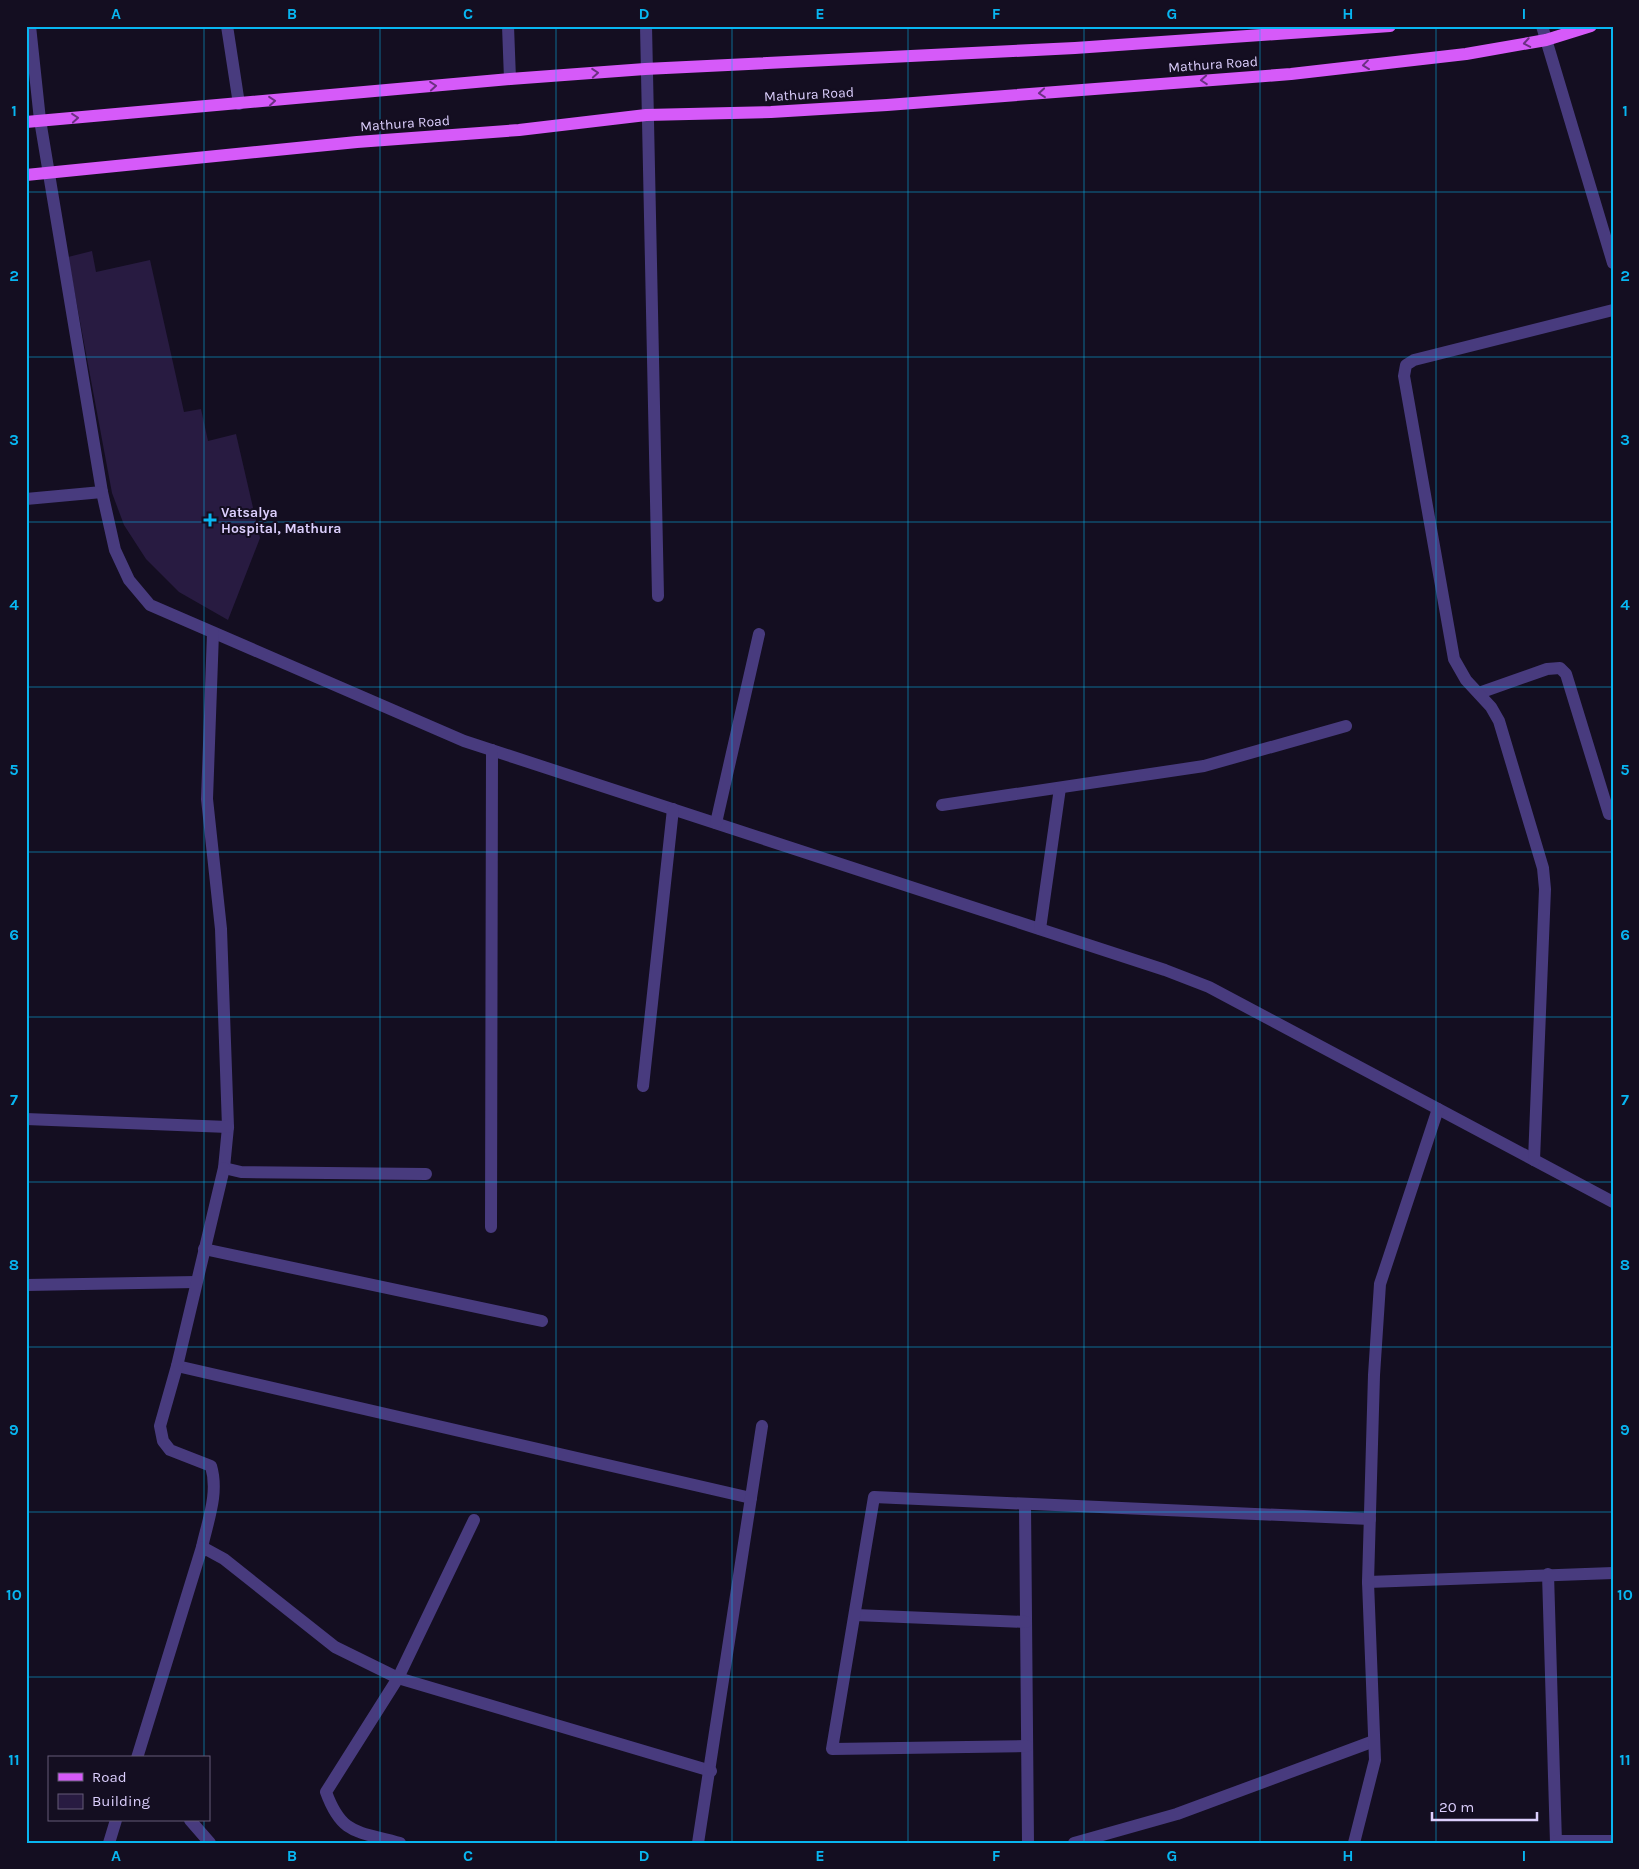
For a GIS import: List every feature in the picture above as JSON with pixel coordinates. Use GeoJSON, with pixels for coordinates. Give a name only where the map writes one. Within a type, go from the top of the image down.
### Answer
{"type":"FeatureCollection","features":[{"type":"Feature","properties":{"kind":"main road","name":"Mathura Road"},"geometry":{"type":"LineString","coordinates":[[26,122],[510,79],[645,69],[1075,48],[1390,26]]}},
{"type":"Feature","properties":{"kind":"main road","name":"Mathura Road"},"geometry":{"type":"LineString","coordinates":[[26,175],[356,142],[519,130],[646,116],[858,107],[1291,74],[1466,54],[1546,40],[1591,26]]}},
{"type":"Feature","properties":{"kind":"street"},"geometry":{"type":"LineString","coordinates":[[30,26],[48,173],[102,492],[115,550],[129,580],[150,605],[464,741],[1165,970],[1209,987],[1613,1202]]}},
{"type":"Feature","properties":{"kind":"street"},"geometry":{"type":"LineString","coordinates":[[227,26],[239,104]]}},
{"type":"Feature","properties":{"kind":"street"},"geometry":{"type":"LineString","coordinates":[[508,26],[510,79]]}},
{"type":"Feature","properties":{"kind":"street"},"geometry":{"type":"LineString","coordinates":[[646,26],[645,69],[658,596]]}},
{"type":"Feature","properties":{"kind":"street"},"geometry":{"type":"LineString","coordinates":[[1542,26],[1613,263]]}},
{"type":"Feature","properties":{"kind":"street"},"geometry":{"type":"LineString","coordinates":[[1534,1160],[1546,920],[1543,868],[1505,735],[1491,707],[1466,680],[1454,659],[1404,376],[1406,366],[1414,360],[1613,310]]}},
{"type":"Feature","properties":{"kind":"street"},"geometry":{"type":"LineString","coordinates":[[26,499],[102,492]]}},
{"type":"Feature","properties":{"kind":"street"},"geometry":{"type":"LineString","coordinates":[[137,1756],[202,1547],[214,1494],[215,1479],[211,1466],[170,1450],[163,1441],[160,1426],[178,1366],[224,1168],[228,1127],[221,929],[207,799],[213,632]]}},
{"type":"Feature","properties":{"kind":"street"},"geometry":{"type":"LineString","coordinates":[[716,823],[759,634]]}},
{"type":"Feature","properties":{"kind":"street"},"geometry":{"type":"LineString","coordinates":[[1479,694],[1547,668],[1560,668],[1566,674],[1609,814]]}},
{"type":"Feature","properties":{"kind":"street"},"geometry":{"type":"LineString","coordinates":[[942,805],[1204,766],[1346,726]]}},
{"type":"Feature","properties":{"kind":"street"},"geometry":{"type":"LineString","coordinates":[[491,1227],[492,750]]}},
{"type":"Feature","properties":{"kind":"street"},"geometry":{"type":"LineString","coordinates":[[1040,929],[1060,788]]}},
{"type":"Feature","properties":{"kind":"street"},"geometry":{"type":"LineString","coordinates":[[643,1086],[673,809]]}},
{"type":"Feature","properties":{"kind":"street"},"geometry":{"type":"LineString","coordinates":[[1354,1843],[1375,1760],[1368,1582],[1374,1375],[1380,1284],[1438,1109]]}},
{"type":"Feature","properties":{"kind":"street"},"geometry":{"type":"LineString","coordinates":[[26,1119],[228,1127]]}},
{"type":"Feature","properties":{"kind":"street"},"geometry":{"type":"LineString","coordinates":[[224,1168],[241,1172],[426,1174]]}},
{"type":"Feature","properties":{"kind":"street"},"geometry":{"type":"LineString","coordinates":[[204,1249],[542,1321]]}},
{"type":"Feature","properties":{"kind":"street"},"geometry":{"type":"LineString","coordinates":[[26,1285],[196,1282]]}},
{"type":"Feature","properties":{"kind":"street"},"geometry":{"type":"LineString","coordinates":[[178,1366],[751,1498]]}},
{"type":"Feature","properties":{"kind":"street"},"geometry":{"type":"LineString","coordinates":[[698,1843],[762,1426]]}},
{"type":"Feature","properties":{"kind":"street"},"geometry":{"type":"LineString","coordinates":[[1027,1746],[832,1749],[874,1496],[1370,1519]]}},
{"type":"Feature","properties":{"kind":"street"},"geometry":{"type":"LineString","coordinates":[[1025,1504],[1028,1843]]}},
{"type":"Feature","properties":{"kind":"street"},"geometry":{"type":"LineString","coordinates":[[400,1843],[348,1829],[334,1812],[326,1792],[398,1678],[474,1520]]}},
{"type":"Feature","properties":{"kind":"street"},"geometry":{"type":"LineString","coordinates":[[202,1547],[224,1559],[335,1647],[398,1678],[710,1771]]}},
{"type":"Feature","properties":{"kind":"street"},"geometry":{"type":"LineString","coordinates":[[1368,1582],[1613,1573]]}},
{"type":"Feature","properties":{"kind":"street"},"geometry":{"type":"LineString","coordinates":[[1548,1574],[1556,1842],[1613,1841]]}},
{"type":"Feature","properties":{"kind":"street"},"geometry":{"type":"LineString","coordinates":[[855,1615],[1026,1622]]}},
{"type":"Feature","properties":{"kind":"street"},"geometry":{"type":"LineString","coordinates":[[1074,1843],[1177,1814],[1374,1741]]}},
{"type":"Feature","properties":{"kind":"street"},"geometry":{"type":"LineString","coordinates":[[109,1843],[115,1822]]}},
{"type":"Feature","properties":{"kind":"street"},"geometry":{"type":"LineString","coordinates":[[192,1822],[210,1843]]}},
{"type":"Feature","properties":{"kind":"building"},"geometry":{"type":"Polygon","coordinates":[[[92,251],[96,272],[150,260],[184,412],[201,409],[208,441],[236,434],[260,538],[228,620],[179,592],[146,559],[124,525],[112,493],[68,257],[92,251]]]}},
{"type":"Feature","properties":{"kind":"place","name":"Vatsalya Hospital, Mathura"},"geometry":{"type":"Point","coordinates":[210,520]}}]}
